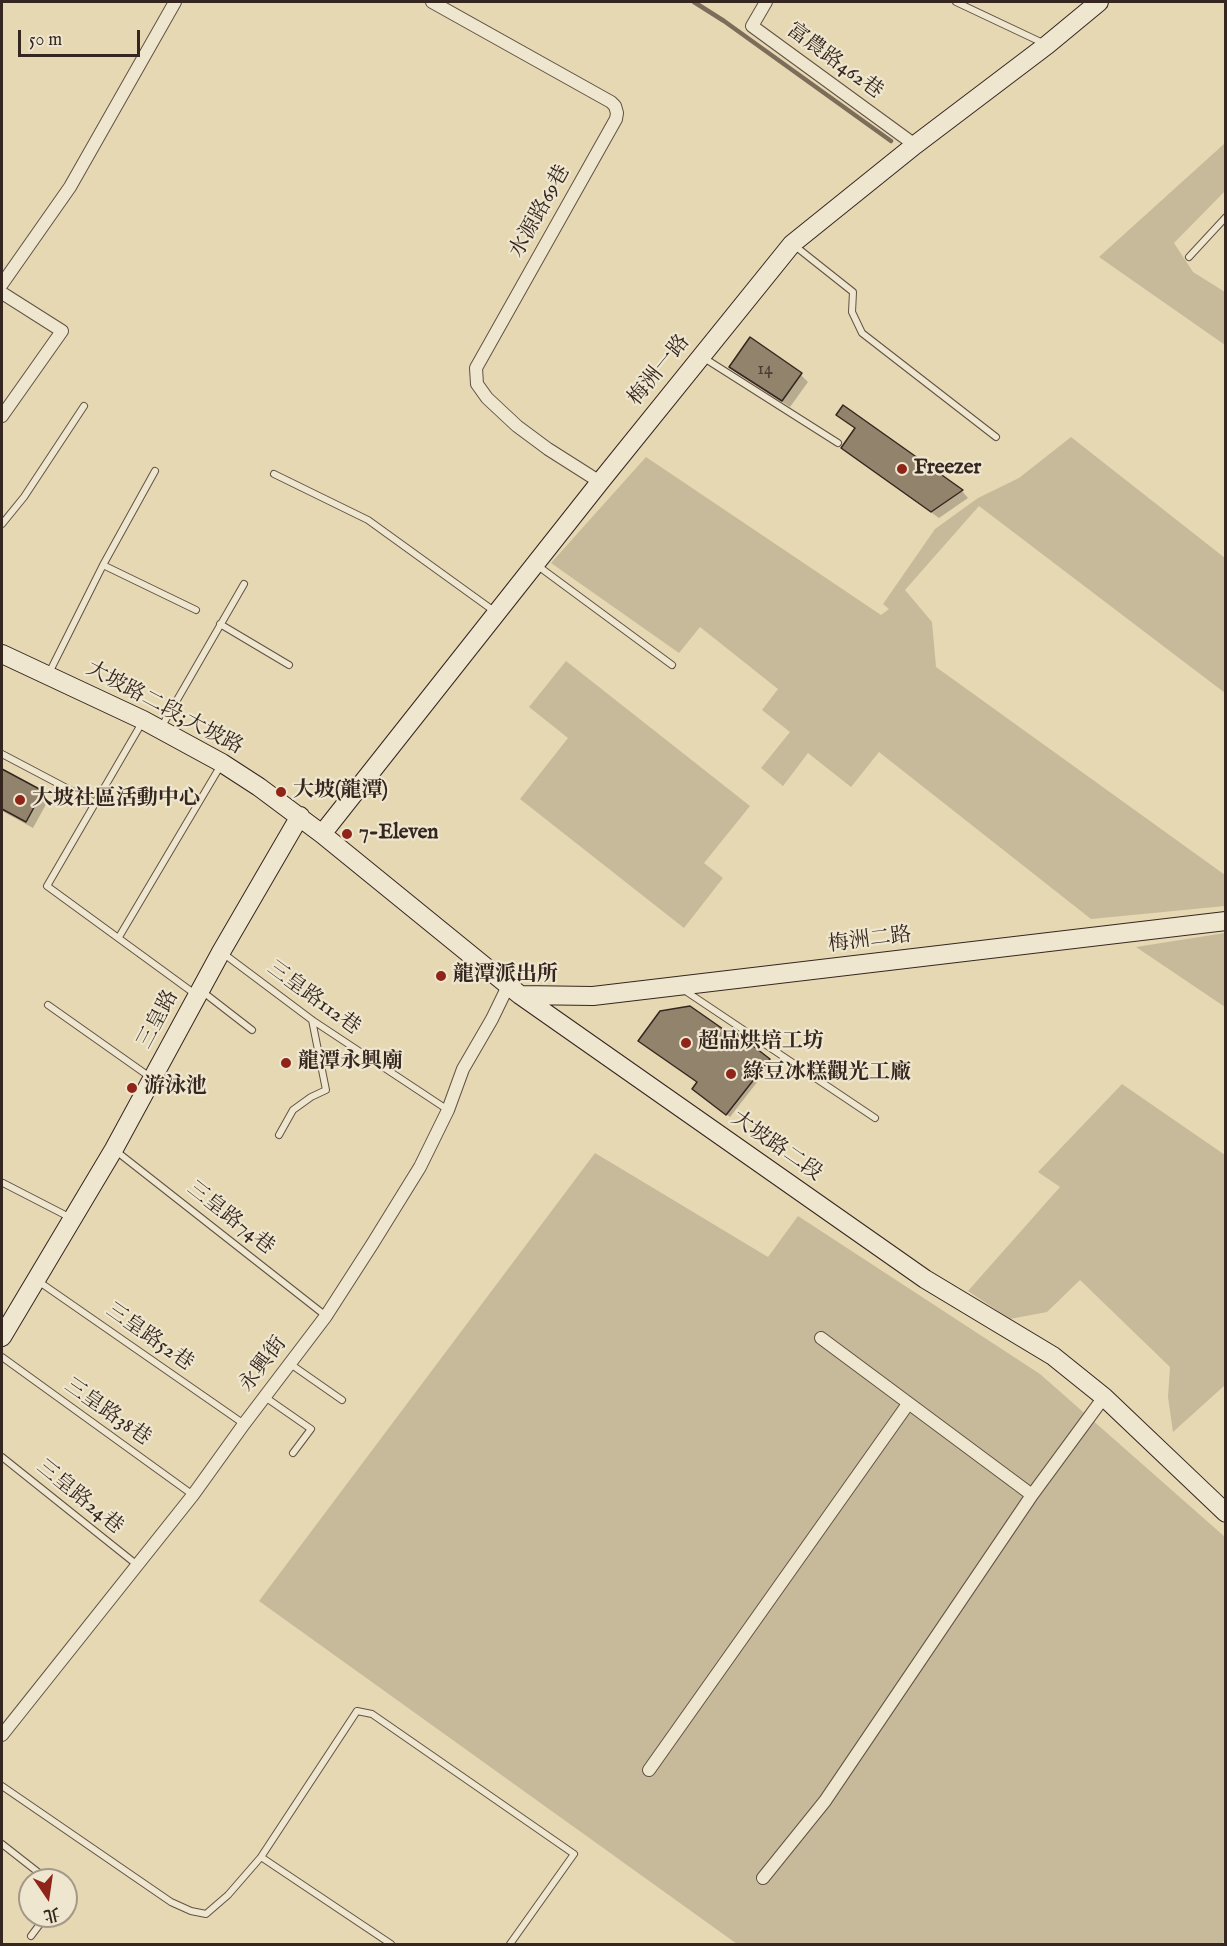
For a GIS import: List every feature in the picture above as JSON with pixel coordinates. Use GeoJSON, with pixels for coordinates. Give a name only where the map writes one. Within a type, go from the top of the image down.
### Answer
{"type":"FeatureCollection","features":[{"type":"Feature","properties":{"kind":"street"},"geometry":{"type":"LineString","coordinates":[[2,284],[70,187],[175,2]]}},
{"type":"Feature","properties":{"kind":"street","name":"水源路69巷"},"geometry":{"type":"LineString","coordinates":[[432,2],[615,106],[616,119],[476,368],[477,384],[487,398],[517,426],[600,482]]}},
{"type":"Feature","properties":{"kind":"street","name":"富農路462巷"},"geometry":{"type":"LineString","coordinates":[[766,2],[752,26],[915,145]]}},
{"type":"Feature","properties":{"kind":"street","name":"梅洲一路"},"geometry":{"type":"LineString","coordinates":[[322,834],[600,482],[792,244],[1099,2]]}},
{"type":"Feature","properties":{"kind":"street"},"geometry":{"type":"LineString","coordinates":[[2,292],[63,331],[2,416]]}},
{"type":"Feature","properties":{"kind":"street","name":"大坡路二段;大坡路"},"geometry":{"type":"LineString","coordinates":[[2,654],[160,729],[222,763],[300,816]]}},
{"type":"Feature","properties":{"kind":"street","name":"大坡路二段"},"geometry":{"type":"LineString","coordinates":[[300,816],[514,991],[925,1279],[1053,1356],[1104,1397],[1226,1513]]}},
{"type":"Feature","properties":{"kind":"street","name":"三皇路"},"geometry":{"type":"LineString","coordinates":[[2,1337],[114,1149],[221,952],[300,816]]}},
{"type":"Feature","properties":{"kind":"street","name":"梅洲二路"},"geometry":{"type":"LineString","coordinates":[[514,991],[593,996],[1226,921]]}},
{"type":"Feature","properties":{"kind":"street","name":"永興街"},"geometry":{"type":"LineString","coordinates":[[2,1735],[193,1495],[326,1316],[420,1167],[448,1110],[463,1069],[492,1019],[514,991]]}},
{"type":"Feature","properties":{"kind":"street"},"geometry":{"type":"LineString","coordinates":[[821,1338],[1032,1495]]}},
{"type":"Feature","properties":{"kind":"street"},"geometry":{"type":"LineString","coordinates":[[763,1878],[825,1801],[1032,1495],[1104,1397]]}},
{"type":"Feature","properties":{"kind":"street"},"geometry":{"type":"LineString","coordinates":[[649,1770],[908,1404]]}},
{"type":"Feature","properties":{"kind":"lane"},"geometry":{"type":"LineString","coordinates":[[956,2],[1047,45]]}},
{"type":"Feature","properties":{"kind":"lane"},"geometry":{"type":"LineString","coordinates":[[1189,257],[1226,217]]}},
{"type":"Feature","properties":{"kind":"lane"},"geometry":{"type":"LineString","coordinates":[[792,244],[853,292],[852,312],[862,333],[996,437]]}},
{"type":"Feature","properties":{"kind":"lane"},"geometry":{"type":"LineString","coordinates":[[701,356],[838,443]]}},
{"type":"Feature","properties":{"kind":"lane"},"geometry":{"type":"LineString","coordinates":[[2,524],[24,497],[84,406]]}},
{"type":"Feature","properties":{"kind":"lane"},"geometry":{"type":"LineString","coordinates":[[48,675],[103,565],[155,471]]}},
{"type":"Feature","properties":{"kind":"lane"},"geometry":{"type":"LineString","coordinates":[[274,474],[368,520],[496,613]]}},
{"type":"Feature","properties":{"kind":"lane"},"geometry":{"type":"LineString","coordinates":[[535,564],[672,665]]}},
{"type":"Feature","properties":{"kind":"lane"},"geometry":{"type":"LineString","coordinates":[[103,565],[196,610]]}},
{"type":"Feature","properties":{"kind":"lane"},"geometry":{"type":"LineString","coordinates":[[160,729],[244,584]]}},
{"type":"Feature","properties":{"kind":"lane"},"geometry":{"type":"LineString","coordinates":[[220,624],[289,665]]}},
{"type":"Feature","properties":{"kind":"lane"},"geometry":{"type":"LineString","coordinates":[[143,720],[47,886],[252,1030]]}},
{"type":"Feature","properties":{"kind":"lane"},"geometry":{"type":"LineString","coordinates":[[2,754],[95,803]]}},
{"type":"Feature","properties":{"kind":"lane"},"geometry":{"type":"LineString","coordinates":[[119,937],[222,763]]}},
{"type":"Feature","properties":{"kind":"lane","name":"三皇路112巷"},"geometry":{"type":"LineString","coordinates":[[221,952],[312,1020],[448,1110]]}},
{"type":"Feature","properties":{"kind":"lane"},"geometry":{"type":"LineString","coordinates":[[679,987],[875,1118]]}},
{"type":"Feature","properties":{"kind":"lane"},"geometry":{"type":"LineString","coordinates":[[48,1005],[153,1079]]}},
{"type":"Feature","properties":{"kind":"lane"},"geometry":{"type":"LineString","coordinates":[[279,1135],[293,1110],[326,1090],[312,1020]]}},
{"type":"Feature","properties":{"kind":"lane","name":"三皇路74巷"},"geometry":{"type":"LineString","coordinates":[[114,1149],[326,1316]]}},
{"type":"Feature","properties":{"kind":"lane"},"geometry":{"type":"LineString","coordinates":[[3,1183],[71,1218]]}},
{"type":"Feature","properties":{"kind":"lane","name":"三皇路52巷"},"geometry":{"type":"LineString","coordinates":[[35,1279],[244,1424]]}},
{"type":"Feature","properties":{"kind":"lane","name":"三皇路38巷"},"geometry":{"type":"LineString","coordinates":[[2,1357],[193,1495]]}},
{"type":"Feature","properties":{"kind":"lane"},"geometry":{"type":"LineString","coordinates":[[290,1363],[342,1400]]}},
{"type":"Feature","properties":{"kind":"lane"},"geometry":{"type":"LineString","coordinates":[[264,1397],[311,1429],[293,1453]]}},
{"type":"Feature","properties":{"kind":"lane","name":"三皇路24巷"},"geometry":{"type":"LineString","coordinates":[[2,1457],[136,1564]]}},
{"type":"Feature","properties":{"kind":"lane"},"geometry":{"type":"LineString","coordinates":[[2,1786],[171,1902],[191,1911],[206,1914],[228,1895],[261,1857],[357,1711],[372,1714],[574,1854],[510,1944]]}},
{"type":"Feature","properties":{"kind":"lane"},"geometry":{"type":"LineString","coordinates":[[2,1844],[33,1868]]}},
{"type":"Feature","properties":{"kind":"lane"},"geometry":{"type":"LineString","coordinates":[[261,1857],[391,1944]]}},
{"type":"Feature","properties":{"kind":"lane"},"geometry":{"type":"LineString","coordinates":[[31,1936],[37,1928]]}},
{"type":"Feature","properties":{"kind":"shaded area"},"geometry":{"type":"Polygon","coordinates":[[[1225,143],[1225,191],[1174,243],[1193,272],[1225,292],[1225,345],[1099,257],[1225,143]]]}},
{"type":"Feature","properties":{"kind":"shaded area"},"geometry":{"type":"Polygon","coordinates":[[[1071,437],[1225,558],[1225,693],[979,506],[905,590],[932,622],[936,667],[1225,875],[1225,906],[1091,919],[879,752],[851,787],[808,753],[783,786],[761,768],[790,732],[762,710],[778,689],[700,627],[679,653],[551,563],[646,457],[881,615],[889,609],[883,604],[935,529],[978,498],[1019,478],[1071,437]]]}},
{"type":"Feature","properties":{"kind":"shaded area"},"geometry":{"type":"Polygon","coordinates":[[[566,661],[750,806],[704,863],[723,878],[684,928],[520,799],[568,738],[529,707],[566,661]]]}},
{"type":"Feature","properties":{"kind":"shaded area"},"geometry":{"type":"Polygon","coordinates":[[[1225,933],[1225,1007],[1136,947],[1225,933]]]}},
{"type":"Feature","properties":{"kind":"shaded area"},"geometry":{"type":"Polygon","coordinates":[[[1122,1084],[1225,1155],[1225,1385],[1173,1432],[1168,1397],[1170,1367],[1080,1280],[1047,1312],[1010,1319],[968,1291],[1060,1187],[1038,1172],[1122,1084]]]}},
{"type":"Feature","properties":{"kind":"shaded area"},"geometry":{"type":"Polygon","coordinates":[[[595,1153],[768,1257],[798,1216],[1040,1374],[1225,1537],[1225,1939],[1222,1944],[737,1944],[259,1601],[595,1153]]]}},
{"type":"Feature","properties":{"kind":"building"},"geometry":{"type":"Polygon","coordinates":[[[750,337],[802,373],[782,401],[729,367],[750,337]]]}},
{"type":"Feature","properties":{"kind":"building","name":"Freezer"},"geometry":{"type":"Polygon","coordinates":[[[843,405],[963,490],[931,512],[841,448],[855,428],[836,415],[843,405]]]}},
{"type":"Feature","properties":{"kind":"building","name":"大坡社區活動中心"},"geometry":{"type":"Polygon","coordinates":[[[2,769],[43,791],[26,822],[2,809],[2,769]]]}},
{"type":"Feature","properties":{"kind":"building"},"geometry":{"type":"Polygon","coordinates":[[[690,1006],[733,1036],[735,1032],[770,1059],[726,1115],[692,1089],[697,1082],[638,1041],[660,1011],[690,1006]]]}},
{"type":"Feature","properties":{"kind":"waterway"},"geometry":{"type":"LineString","coordinates":[[694,2],[891,141]]}},
{"type":"Feature","properties":{"kind":"place","name":"Freezer"},"geometry":{"type":"Point","coordinates":[902,469]}},
{"type":"Feature","properties":{"kind":"place","name":"大坡(龍潭)"},"geometry":{"type":"Point","coordinates":[281,792]}},
{"type":"Feature","properties":{"kind":"place","name":"大坡社區活動中心"},"geometry":{"type":"Point","coordinates":[20,800]}},
{"type":"Feature","properties":{"kind":"place","name":"7-Eleven"},"geometry":{"type":"Point","coordinates":[347,834]}},
{"type":"Feature","properties":{"kind":"place","name":"龍潭派出所"},"geometry":{"type":"Point","coordinates":[441,976]}},
{"type":"Feature","properties":{"kind":"place","name":"超品烘培工坊"},"geometry":{"type":"Point","coordinates":[686,1043]}},
{"type":"Feature","properties":{"kind":"place","name":"龍潭永興廟"},"geometry":{"type":"Point","coordinates":[286,1063]}},
{"type":"Feature","properties":{"kind":"place","name":"綠豆冰糕觀光工廠"},"geometry":{"type":"Point","coordinates":[731,1074]}},
{"type":"Feature","properties":{"kind":"place","name":"游泳池"},"geometry":{"type":"Point","coordinates":[132,1088]}}]}
